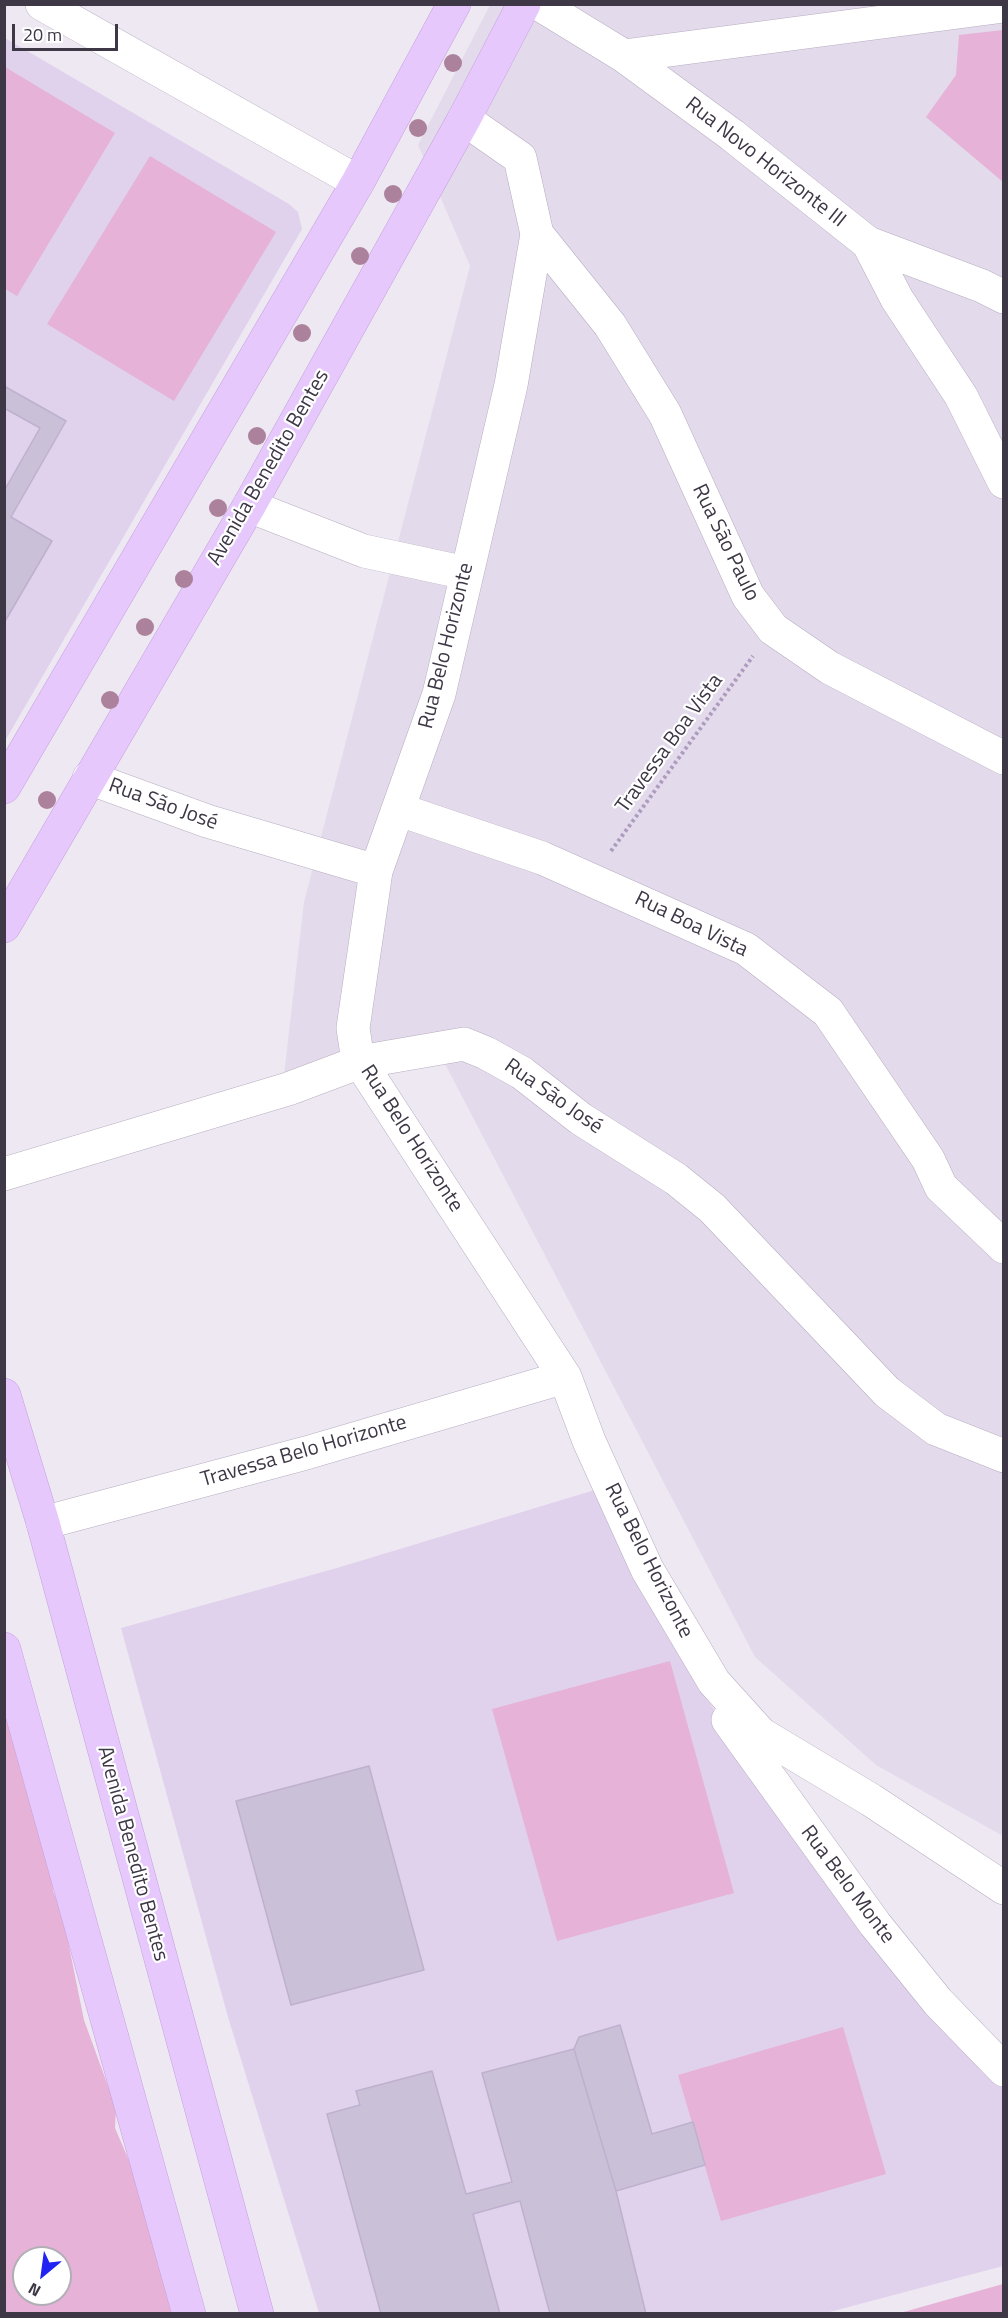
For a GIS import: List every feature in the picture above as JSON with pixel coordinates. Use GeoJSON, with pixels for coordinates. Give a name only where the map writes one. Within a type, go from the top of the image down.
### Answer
{"type":"FeatureCollection","features":[{"type":"Feature","properties":{"kind":"street"},"geometry":{"type":"LineString","coordinates":[[42,4],[358,182]]}},
{"type":"Feature","properties":{"kind":"street"},"geometry":{"type":"LineString","coordinates":[[4,787],[358,182],[454,4]]}},
{"type":"Feature","properties":{"kind":"street","name":"Avenida Benedito Bentes"},"geometry":{"type":"LineString","coordinates":[[4,926],[249,506],[464,119],[524,4]]}},
{"type":"Feature","properties":{"kind":"street","name":"Rua Novo Horizonte III"},"geometry":{"type":"LineString","coordinates":[[539,4],[624,56],[732,135],[868,243],[982,286],[1004,297]]}},
{"type":"Feature","properties":{"kind":"street"},"geometry":{"type":"LineString","coordinates":[[624,56],[989,6]]}},
{"type":"Feature","properties":{"kind":"street","name":"Rua Belo Horizonte"},"geometry":{"type":"LineString","coordinates":[[464,119],[520,158],[537,234],[511,385],[439,694],[400,810],[376,871],[353,1028],[360,1062],[565,1377],[589,1441],[648,1569],[714,1682],[761,1734],[871,1800],[1004,1888]]}},
{"type":"Feature","properties":{"kind":"street","name":"Rua São Paulo"},"geometry":{"type":"LineString","coordinates":[[537,234],[610,325],[664,414],[748,596],[773,629],[848,678],[1004,758]]}},
{"type":"Feature","properties":{"kind":"street"},"geometry":{"type":"LineString","coordinates":[[868,243],[897,299],[961,396],[1004,482]]}},
{"type":"Feature","properties":{"kind":"street"},"geometry":{"type":"LineString","coordinates":[[249,506],[364,551],[466,573]]}},
{"type":"Feature","properties":{"kind":"street","name":"Rua São José"},"geometry":{"type":"LineString","coordinates":[[89,778],[207,821],[376,871]]}},
{"type":"Feature","properties":{"kind":"street","name":"Rua Boa Vista"},"geometry":{"type":"LineString","coordinates":[[400,810],[542,858],[746,949],[828,1012],[928,1159],[941,1187],[1004,1247]]}},
{"type":"Feature","properties":{"kind":"street","name":"Rua São José"},"geometry":{"type":"LineString","coordinates":[[4,1174],[288,1089],[360,1062],[464,1044],[522,1073],[581,1119],[676,1179],[712,1208],[887,1392],[936,1429],[1004,1456]]}},
{"type":"Feature","properties":{"kind":"street","name":"Travessa Belo Horizonte"},"geometry":{"type":"LineString","coordinates":[[43,1523],[306,1453],[565,1377]]}},
{"type":"Feature","properties":{"kind":"street","name":"Avenida Benedito Bentes"},"geometry":{"type":"LineString","coordinates":[[4,1395],[43,1523],[257,2313]]}},
{"type":"Feature","properties":{"kind":"street"},"geometry":{"type":"LineString","coordinates":[[4,1649],[189,2313]]}},
{"type":"Feature","properties":{"kind":"street","name":"Rua Belo Monte"},"geometry":{"type":"LineString","coordinates":[[714,1682],[728,1720],[874,1924],[938,2002],[1004,2070]]}},
{"type":"Feature","properties":{"kind":"path","name":"Travessa Boa Vista"},"geometry":{"type":"LineString","coordinates":[[592,879],[773,629]]}},
{"type":"Feature","properties":{"kind":"shaded area"},"geometry":{"type":"Polygon","coordinates":[[[490,5],[1003,5],[1003,1836],[876,1765],[755,1657],[445,1064],[282,1092],[304,902],[470,266],[418,145],[490,5]]]}},
{"type":"Feature","properties":{"kind":"shaded area"},"geometry":{"type":"Polygon","coordinates":[[[1004,30],[1003,182],[926,117],[956,75],[959,35],[1004,30]]]}},
{"type":"Feature","properties":{"kind":"shaded area"},"geometry":{"type":"Polygon","coordinates":[[[5,38],[289,204],[298,212],[302,229],[5,741],[5,38]]]}},
{"type":"Feature","properties":{"kind":"shaded area"},"geometry":{"type":"Polygon","coordinates":[[[5,67],[115,133],[17,296],[5,289],[5,67]]]}},
{"type":"Feature","properties":{"kind":"shaded area"},"geometry":{"type":"Polygon","coordinates":[[[150,156],[276,232],[174,401],[47,324],[150,156]]]}},
{"type":"Feature","properties":{"kind":"shaded area"},"geometry":{"type":"Polygon","coordinates":[[[598,1489],[697,1687],[1003,2085],[1003,2266],[826,2313],[319,2313],[228,2017],[121,1628],[337,1568],[598,1489]]]}},
{"type":"Feature","properties":{"kind":"shaded area"},"geometry":{"type":"Polygon","coordinates":[[[670,1661],[734,1893],[557,1941],[492,1709],[670,1661]]]}},
{"type":"Feature","properties":{"kind":"shaded area"},"geometry":{"type":"Polygon","coordinates":[[[5,1695],[52,1866],[53,1891],[62,1912],[84,2020],[116,2108],[115,2128],[133,2170],[167,2288],[171,2313],[5,2313],[5,1695]]]}},
{"type":"Feature","properties":{"kind":"shaded area"},"geometry":{"type":"Polygon","coordinates":[[[843,2027],[886,2174],[721,2221],[678,2075],[843,2027]]]}},
{"type":"Feature","properties":{"kind":"shaded area"},"geometry":{"type":"Polygon","coordinates":[[[1003,2284],[1003,2313],[900,2313],[1003,2284]]]}},
{"type":"Feature","properties":{"kind":"building"},"geometry":{"type":"Polygon","coordinates":[[[4,386],[66,421],[11,517],[52,541],[4,623],[4,491],[40,428],[4,408],[4,386]]]}},
{"type":"Feature","properties":{"kind":"building"},"geometry":{"type":"Polygon","coordinates":[[[369,1766],[424,1970],[291,2005],[236,1801],[369,1766]]]}},
{"type":"Feature","properties":{"kind":"building"},"geometry":{"type":"Polygon","coordinates":[[[620,2025],[652,2134],[693,2122],[705,2165],[616,2191],[574,2049],[579,2037],[620,2025]]]}},
{"type":"Feature","properties":{"kind":"building"},"geometry":{"type":"Polygon","coordinates":[[[574,2049],[616,2191],[646,2314],[550,2314],[520,2201],[473,2214],[500,2314],[381,2314],[327,2114],[360,2105],[356,2091],[432,2071],[466,2194],[512,2182],[482,2073],[574,2049]]]}}]}
